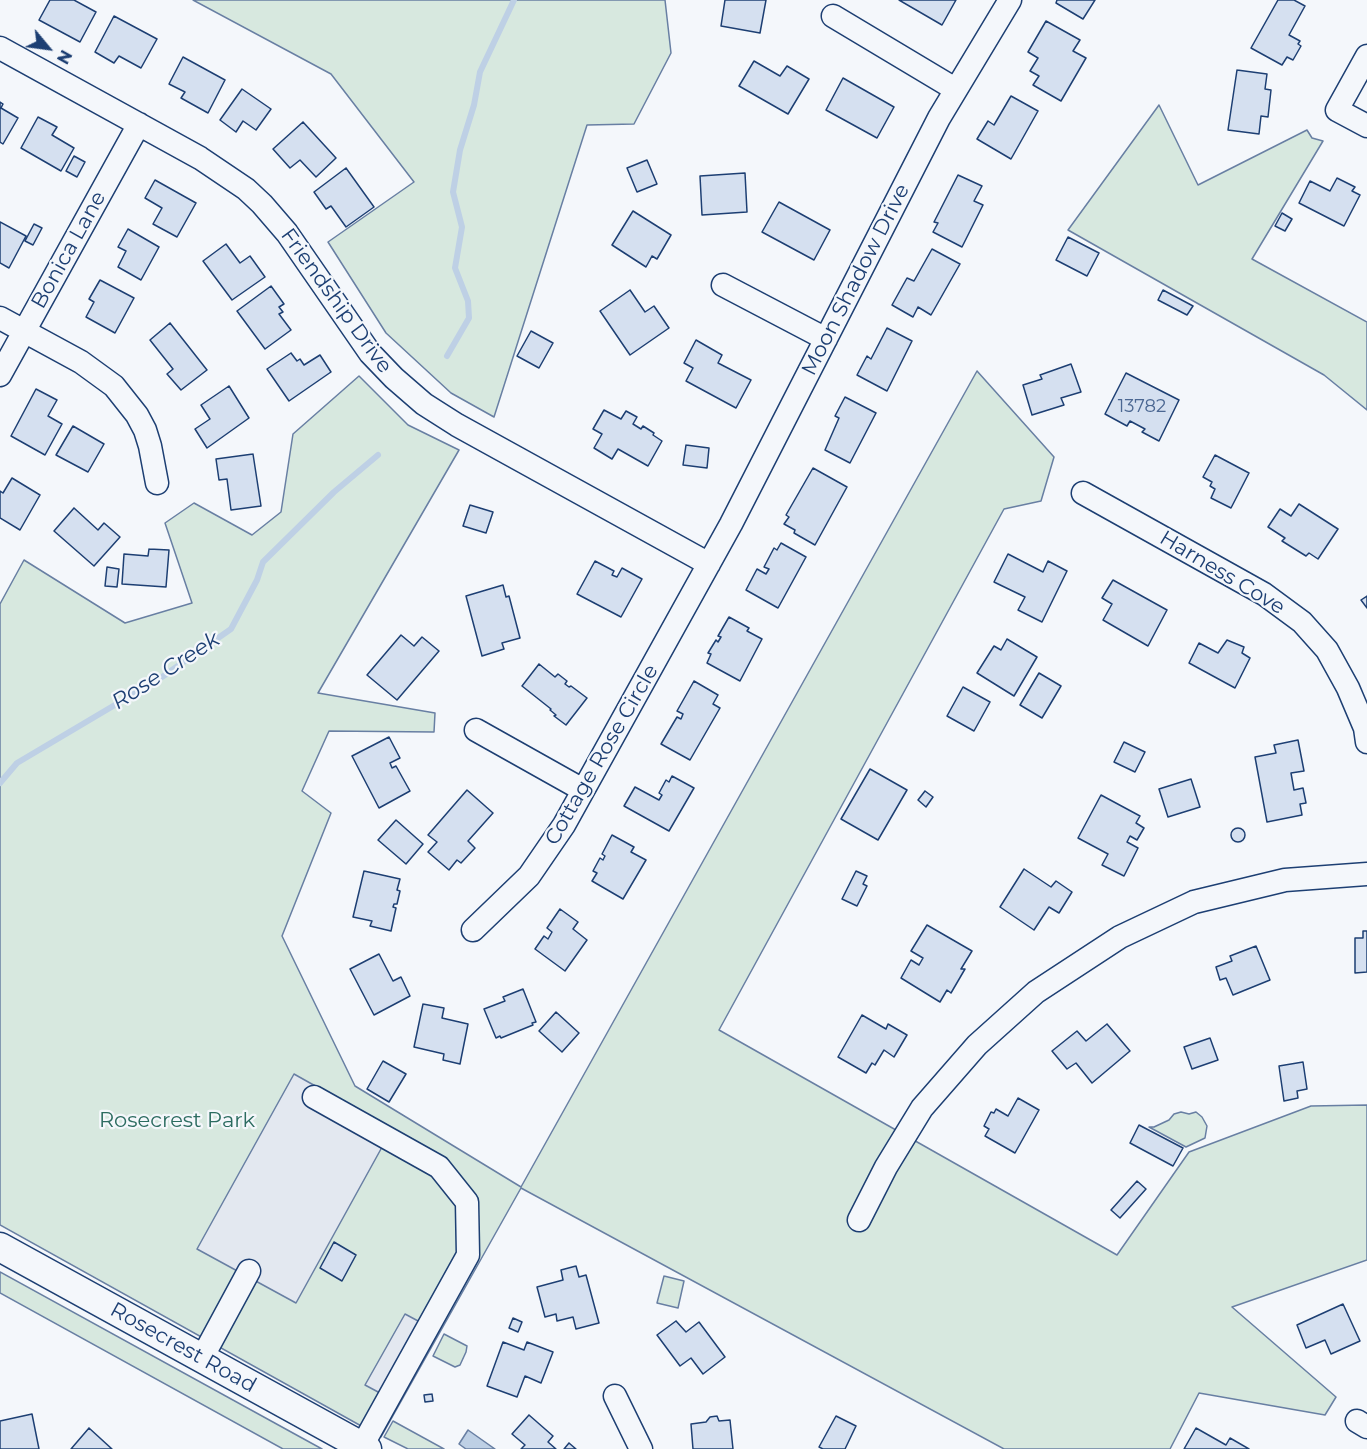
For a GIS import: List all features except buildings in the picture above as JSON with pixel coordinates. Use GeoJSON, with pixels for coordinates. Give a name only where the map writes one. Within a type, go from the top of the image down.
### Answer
{"type":"FeatureCollection","features":[{"type":"Feature","properties":{"kind":"main road","name":"Rosecrest Road"},"geometry":{"type":"LineString","coordinates":[[0,1247],[364,1448]]}},
{"type":"Feature","properties":{"kind":"street","name":"Moon Shadow Drive"},"geometry":{"type":"LineString","coordinates":[[709,564],[925,144],[955,89],[1010,0]]}},
{"type":"Feature","properties":{"kind":"street"},"geometry":{"type":"LineString","coordinates":[[833,16],[955,89]]}},
{"type":"Feature","properties":{"kind":"street","name":"Friendship Drive"},"geometry":{"type":"LineString","coordinates":[[0,48],[216,167],[246,189],[287,233],[370,353],[393,378],[424,404],[709,564]]}},
{"type":"Feature","properties":{"kind":"street"},"geometry":{"type":"LineString","coordinates":[[1367,56],[1337,110],[1367,126]]}},
{"type":"Feature","properties":{"kind":"street","name":"Bonica Lane"},"geometry":{"type":"LineString","coordinates":[[0,375],[139,124]]}},
{"type":"Feature","properties":{"kind":"street"},"geometry":{"type":"LineString","coordinates":[[723,285],[826,339]]}},
{"type":"Feature","properties":{"kind":"street"},"geometry":{"type":"LineString","coordinates":[[0,318],[99,373],[126,399],[145,430],[157,483]]}},
{"type":"Feature","properties":{"kind":"street","name":"Harness Cove"},"geometry":{"type":"LineString","coordinates":[[1083,493],[1264,594],[1302,622],[1327,651],[1348,688],[1365,728],[1367,742]]}},
{"type":"Feature","properties":{"kind":"street","name":"Cottage Rose Circle"},"geometry":{"type":"LineString","coordinates":[[473,930],[517,889],[542,860],[709,564]]}},
{"type":"Feature","properties":{"kind":"street"},"geometry":{"type":"LineString","coordinates":[[476,730],[583,790]]}},
{"type":"Feature","properties":{"kind":"street"},"geometry":{"type":"LineString","coordinates":[[860,1220],[886,1167],[922,1108],[977,1045],[1036,992],[1120,937],[1194,902],[1285,880],[1367,874]]}},
{"type":"Feature","properties":{"kind":"street"},"geometry":{"type":"LineString","coordinates":[[314,1097],[439,1167],[467,1202],[468,1255],[364,1448]]}},
{"type":"Feature","properties":{"kind":"street"},"geometry":{"type":"LineString","coordinates":[[202,1358],[249,1271]]}},
{"type":"Feature","properties":{"kind":"street"},"geometry":{"type":"LineString","coordinates":[[615,1396],[640,1449]]}},
{"type":"Feature","properties":{"kind":"green space"},"geometry":{"type":"Polygon","coordinates":[[[193,0],[665,0],[671,53],[634,124],[587,125],[494,417],[451,393],[386,333],[328,242],[414,182],[331,74],[193,0]]]}},
{"type":"Feature","properties":{"kind":"green space"},"geometry":{"type":"Polygon","coordinates":[[[1159,105],[1198,185],[1307,130],[1312,138],[1323,141],[1252,259],[1367,322],[1367,410],[1324,375],[1068,230],[1159,105]]]}},
{"type":"Feature","properties":{"kind":"green space","name":"Rosecrest Park"},"geometry":{"type":"Polygon","coordinates":[[[977,371],[1054,457],[1041,501],[1004,509],[719,1030],[1117,1255],[1189,1152],[1311,1106],[1367,1105],[1367,1260],[1232,1307],[1336,1397],[1325,1415],[1199,1393],[1170,1449],[1004,1449],[521,1188],[381,1437],[0,1225],[0,604],[24,560],[125,623],[192,603],[165,523],[194,503],[252,535],[281,512],[293,434],[359,376],[408,425],[459,450],[318,693],[435,713],[434,732],[329,731],[302,791],[331,813],[282,936],[355,1086],[521,1187],[977,371]]]}},
{"type":"Feature","properties":{"kind":"green space"},"geometry":{"type":"Polygon","coordinates":[[[1181,1112],[1189,1114],[1196,1112],[1202,1117],[1207,1126],[1205,1138],[1186,1147],[1149,1127],[1169,1120],[1174,1114],[1181,1112]]]}},
{"type":"Feature","properties":{"kind":"green space"},"geometry":{"type":"Polygon","coordinates":[[[0,1272],[322,1449],[283,1449],[0,1293],[0,1272]]]}},
{"type":"Feature","properties":{"kind":"green space"},"geometry":{"type":"Polygon","coordinates":[[[664,1276],[684,1281],[678,1308],[657,1303],[664,1276]]]}},
{"type":"Feature","properties":{"kind":"green space"},"geometry":{"type":"Polygon","coordinates":[[[444,1334],[467,1346],[460,1365],[455,1367],[433,1356],[444,1334]]]}},
{"type":"Feature","properties":{"kind":"green space"},"geometry":{"type":"Polygon","coordinates":[[[393,1421],[444,1449],[408,1449],[384,1437],[393,1421]]]}},
{"type":"Feature","properties":{"kind":"shaded area"},"geometry":{"type":"Polygon","coordinates":[[[294,1074],[392,1129],[296,1303],[197,1249],[294,1074]]]}},
{"type":"Feature","properties":{"kind":"shaded area"},"geometry":{"type":"Polygon","coordinates":[[[405,1314],[420,1322],[380,1393],[365,1385],[405,1314]]]}},
{"type":"Feature","properties":{"kind":"water"},"geometry":{"type":"Polygon","coordinates":[[[468,1430],[495,1449],[466,1449],[459,1444],[468,1430]]]}},
{"type":"Feature","properties":{"kind":"waterway","name":"Rose Creek"},"geometry":{"type":"LineString","coordinates":[[447,356],[469,318],[468,301],[455,268],[462,227],[453,192],[460,150],[474,105],[480,72],[514,0]]}},
{"type":"Feature","properties":{"kind":"waterway","name":"Rose Creek"},"geometry":{"type":"LineString","coordinates":[[0,783],[17,763],[162,677],[231,629],[257,580],[263,562],[334,492],[378,455]]}}]}
